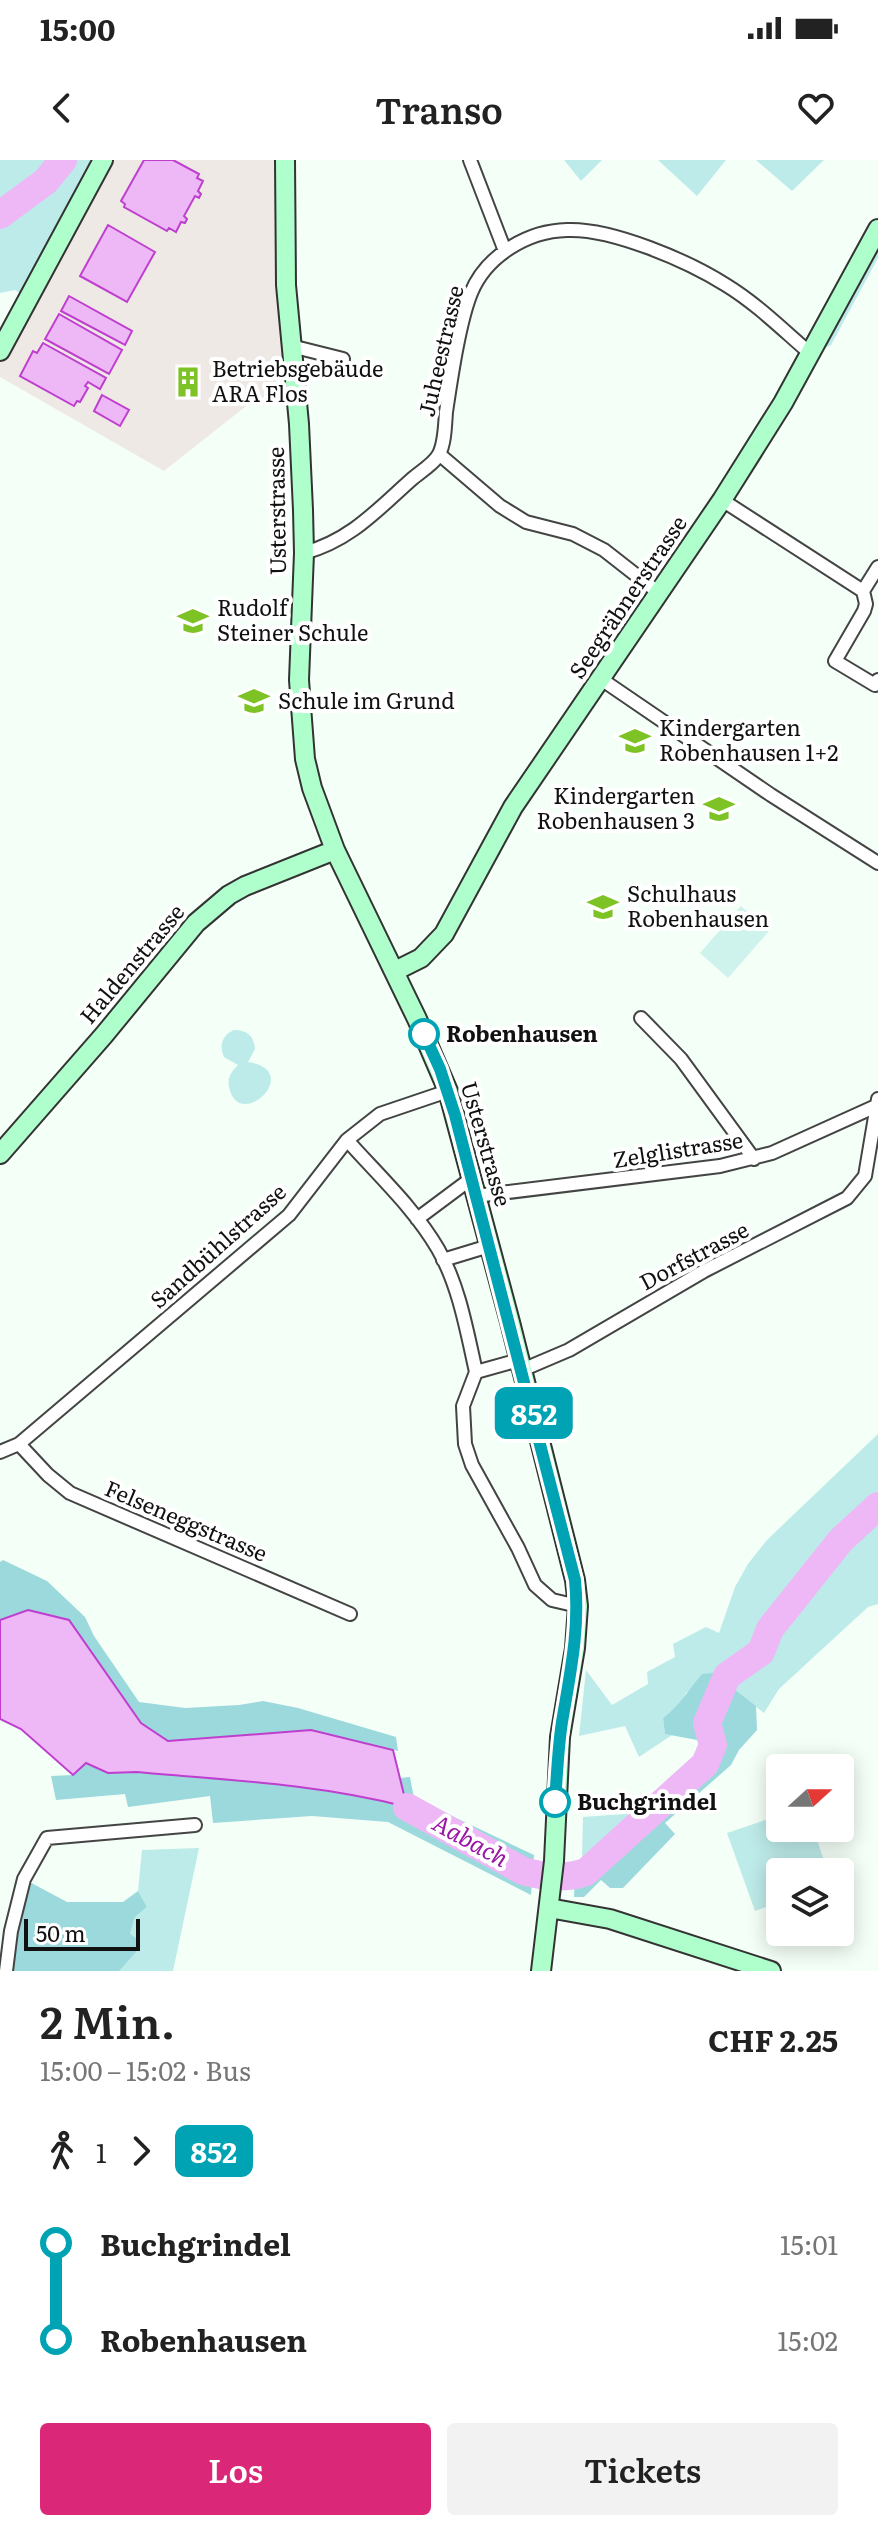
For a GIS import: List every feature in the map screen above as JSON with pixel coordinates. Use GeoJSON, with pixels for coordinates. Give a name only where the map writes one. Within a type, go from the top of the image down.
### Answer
{"type":"FeatureCollection","features":[{"type":"Feature","properties":{"kind":"main road"},"geometry":{"type":"LineString","coordinates":[[0,351],[103,160]]}},
{"type":"Feature","properties":{"kind":"main road","name":"Usterstrasse"},"geometry":{"type":"LineString","coordinates":[[285,160],[286,285],[299,424],[304,553],[299,680],[302,732],[312,788],[335,850],[395,971],[448,1091],[571,1558],[578,1606],[575,1648],[558,1760],[552,1888],[541,1971]]}},
{"type":"Feature","properties":{"kind":"main road","name":"Seegräbnerstrasse"},"geometry":{"type":"LineString","coordinates":[[395,971],[421,958],[444,934],[507,817],[722,500],[783,403],[878,229]]}},
{"type":"Feature","properties":{"kind":"main road","name":"Haldenstrasse"},"geometry":{"type":"LineString","coordinates":[[0,1154],[196,923],[229,895],[245,886],[335,850]]}},
{"type":"Feature","properties":{"kind":"main road"},"geometry":{"type":"LineString","coordinates":[[549,1908],[610,1919],[771,1971]]}},
{"type":"Feature","properties":{"kind":"street"},"geometry":{"type":"LineString","coordinates":[[470,160],[505,251]]}},
{"type":"Feature","properties":{"kind":"street","name":"Juheestrasse"},"geometry":{"type":"LineString","coordinates":[[439,454],[451,381],[470,296],[478,278],[505,251],[543,233],[586,231],[652,249],[698,269],[728,286],[811,354]]}},
{"type":"Feature","properties":{"kind":"street"},"geometry":{"type":"LineString","coordinates":[[291,346],[343,359]]}},
{"type":"Feature","properties":{"kind":"street"},"geometry":{"type":"LineString","coordinates":[[304,553],[327,547],[360,526],[439,454],[500,506],[526,522],[573,534],[604,550],[659,593]]}},
{"type":"Feature","properties":{"kind":"street"},"geometry":{"type":"LineString","coordinates":[[722,500],[863,591],[864,611],[835,661],[875,685],[878,680]]}},
{"type":"Feature","properties":{"kind":"street"},"geometry":{"type":"LineString","coordinates":[[863,591],[878,567]]}},
{"type":"Feature","properties":{"kind":"street"},"geometry":{"type":"LineString","coordinates":[[601,679],[771,795],[878,863]]}},
{"type":"Feature","properties":{"kind":"street"},"geometry":{"type":"LineString","coordinates":[[641,1018],[681,1059],[754,1159]]}},
{"type":"Feature","properties":{"kind":"street","name":"Sandbühlstrasse"},"geometry":{"type":"LineString","coordinates":[[0,1452],[19,1444],[289,1215],[347,1140],[380,1114],[448,1091]]}},
{"type":"Feature","properties":{"kind":"street"},"geometry":{"type":"LineString","coordinates":[[871,1177],[877,1102]]}},
{"type":"Feature","properties":{"kind":"street","name":"Zelglistrasse"},"geometry":{"type":"LineString","coordinates":[[474,1187],[705,1168],[754,1159],[877,1102]]}},
{"type":"Feature","properties":{"kind":"street"},"geometry":{"type":"LineString","coordinates":[[347,1140],[417,1219],[443,1260],[455,1290],[476,1372],[463,1406],[465,1444],[472,1465],[535,1585],[552,1600],[578,1606]]}},
{"type":"Feature","properties":{"kind":"street","name":"Dorfstrasse"},"geometry":{"type":"LineString","coordinates":[[476,1372],[521,1365],[569,1350],[704,1271],[835,1206],[871,1177]]}},
{"type":"Feature","properties":{"kind":"street"},"geometry":{"type":"LineString","coordinates":[[417,1219],[474,1187]]}},
{"type":"Feature","properties":{"kind":"street"},"geometry":{"type":"LineString","coordinates":[[443,1260],[489,1246]]}},
{"type":"Feature","properties":{"kind":"street","name":"Felseneggstrasse"},"geometry":{"type":"LineString","coordinates":[[19,1444],[70,1493],[350,1614]]}},
{"type":"Feature","properties":{"kind":"street"},"geometry":{"type":"LineString","coordinates":[[6,1971],[11,1931],[24,1879],[47,1838],[195,1825]]}},
{"type":"Feature","properties":{"kind":"shaded area"},"geometry":{"type":"Polygon","coordinates":[[[0,160],[103,160],[29,299],[15,290],[0,293],[0,160]]]}},
{"type":"Feature","properties":{"kind":"shaded area"},"geometry":{"type":"Polygon","coordinates":[[[103,160],[285,160],[296,394],[260,400],[245,407],[164,471],[0,377],[0,351],[103,160]]]}},
{"type":"Feature","properties":{"kind":"shaded area"},"geometry":{"type":"Polygon","coordinates":[[[144,160],[173,160],[199,174],[197,178],[203,181],[198,191],[201,194],[199,198],[195,196],[184,216],[187,219],[185,223],[181,222],[176,232],[169,228],[167,231],[124,207],[121,201],[144,160]]]}},
{"type":"Feature","properties":{"kind":"shaded area"},"geometry":{"type":"Polygon","coordinates":[[[564,160],[602,160],[581,181],[564,160]]]}},
{"type":"Feature","properties":{"kind":"shaded area"},"geometry":{"type":"Polygon","coordinates":[[[658,160],[726,160],[697,196],[658,160]]]}},
{"type":"Feature","properties":{"kind":"shaded area"},"geometry":{"type":"Polygon","coordinates":[[[756,160],[824,160],[792,191],[756,160]]]}},
{"type":"Feature","properties":{"kind":"shaded area"},"geometry":{"type":"Polygon","coordinates":[[[108,225],[155,252],[127,302],[80,276],[108,225]]]}},
{"type":"Feature","properties":{"kind":"shaded area"},"geometry":{"type":"Polygon","coordinates":[[[878,229],[878,258],[831,345],[811,354],[878,229]]]}},
{"type":"Feature","properties":{"kind":"shaded area"},"geometry":{"type":"Polygon","coordinates":[[[69,296],[132,331],[125,345],[61,311],[69,296]]]}},
{"type":"Feature","properties":{"kind":"shaded area"},"geometry":{"type":"Polygon","coordinates":[[[59,314],[122,350],[109,374],[45,339],[59,314]]]}},
{"type":"Feature","properties":{"kind":"shaded area"},"geometry":{"type":"Polygon","coordinates":[[[43,343],[106,378],[100,389],[88,382],[80,402],[77,401],[74,406],[20,376],[33,351],[37,353],[43,343]]]}},
{"type":"Feature","properties":{"kind":"shaded area"},"geometry":{"type":"Polygon","coordinates":[[[102,395],[129,410],[120,426],[94,411],[102,395]]]}},
{"type":"Feature","properties":{"kind":"shaded area"},"geometry":{"type":"Polygon","coordinates":[[[741,906],[769,931],[728,978],[700,953],[741,906]]]}},
{"type":"Feature","properties":{"kind":"shaded area"},"geometry":{"type":"Polygon","coordinates":[[[234,1030],[243,1031],[251,1037],[255,1049],[248,1062],[264,1067],[270,1076],[270,1086],[254,1102],[244,1104],[235,1100],[229,1087],[230,1074],[238,1065],[224,1057],[222,1049],[224,1038],[234,1030]]]}},
{"type":"Feature","properties":{"kind":"shaded area"},"geometry":{"type":"Polygon","coordinates":[[[878,1434],[878,1604],[868,1607],[779,1689],[764,1713],[713,1673],[686,1693],[680,1706],[663,1718],[665,1734],[672,1735],[639,1757],[625,1726],[579,1736],[586,1670],[612,1705],[648,1684],[647,1672],[675,1657],[673,1644],[706,1627],[719,1633],[735,1587],[767,1540],[878,1434]]]}},
{"type":"Feature","properties":{"kind":"shaded area"},"geometry":{"type":"Polygon","coordinates":[[[3,1560],[47,1581],[85,1617],[94,1636],[139,1702],[185,1708],[263,1701],[396,1737],[398,1751],[311,1730],[168,1741],[142,1723],[69,1620],[28,1610],[0,1620],[0,1562],[3,1560]]]}},
{"type":"Feature","properties":{"kind":"shaded area"},"geometry":{"type":"Polygon","coordinates":[[[28,1610],[69,1620],[141,1723],[168,1741],[311,1730],[393,1750],[407,1807],[340,1793],[272,1784],[136,1772],[108,1773],[86,1763],[73,1775],[21,1729],[0,1719],[0,1620],[28,1610]]]}},
{"type":"Feature","properties":{"kind":"shaded area"},"geometry":{"type":"Polygon","coordinates":[[[713,1673],[756,1706],[757,1730],[739,1750],[731,1765],[665,1823],[675,1834],[623,1888],[610,1888],[601,1880],[584,1897],[574,1897],[576,1861],[608,1848],[643,1810],[707,1752],[697,1740],[665,1734],[663,1718],[702,1674],[713,1673]]]}},
{"type":"Feature","properties":{"kind":"shaded area"},"geometry":{"type":"Polygon","coordinates":[[[86,1763],[108,1773],[136,1772],[272,1784],[407,1806],[400,1778],[410,1777],[414,1798],[534,1855],[531,1895],[388,1822],[312,1816],[213,1823],[210,1796],[128,1807],[125,1794],[56,1800],[51,1776],[73,1775],[86,1763]]]}},
{"type":"Feature","properties":{"kind":"shaded area"},"geometry":{"type":"Polygon","coordinates":[[[625,1804],[630,1804],[639,1814],[608,1848],[582,1859],[583,1817],[624,1814],[625,1804]]]}},
{"type":"Feature","properties":{"kind":"shaded area"},"geometry":{"type":"Polygon","coordinates":[[[766,1820],[766,1842],[818,1842],[823,1858],[766,1858],[766,1907],[755,1911],[727,1833],[766,1820]]]}},
{"type":"Feature","properties":{"kind":"shaded area"},"geometry":{"type":"Polygon","coordinates":[[[199,1848],[173,1971],[119,1971],[135,1917],[147,1907],[138,1891],[142,1850],[199,1848]]]}},
{"type":"Feature","properties":{"kind":"shaded area"},"geometry":{"type":"Polygon","coordinates":[[[24,1879],[67,1902],[123,1902],[138,1891],[147,1907],[135,1917],[130,1934],[139,1940],[136,1952],[119,1971],[6,1971],[24,1879]]]}},
{"type":"Feature","properties":{"kind":"waterway","name":"Aabach"},"geometry":{"type":"LineString","coordinates":[[0,215],[46,181],[63,160]]}},
{"type":"Feature","properties":{"kind":"waterway","name":"Aabach"},"geometry":{"type":"LineString","coordinates":[[407,1807],[523,1871],[555,1876],[586,1872],[705,1764],[713,1745],[707,1723],[727,1676],[761,1652],[770,1629],[841,1540],[878,1506]]}},
{"type":"Feature","properties":{"kind":"bus line","name":"852"},"geometry":{"type":"LineString","coordinates":[[424,1034],[440,1069],[455,1115],[575,1580],[578,1606],[575,1648],[562,1725],[555,1802]]}},
{"type":"Feature","properties":{"kind":"place","name":"Betriebsgebäude ARA Flos"},"geometry":{"type":"Point","coordinates":[188,382]}},
{"type":"Feature","properties":{"kind":"place","name":"Rudolf Steiner Schule"},"geometry":{"type":"Point","coordinates":[193,621]}},
{"type":"Feature","properties":{"kind":"place","name":"Schule im Grund"},"geometry":{"type":"Point","coordinates":[254,701]}},
{"type":"Feature","properties":{"kind":"place","name":"Kindergarten Robenhausen 1+2"},"geometry":{"type":"Point","coordinates":[635,741]}},
{"type":"Feature","properties":{"kind":"place","name":"Kindergarten Robenhausen 3"},"geometry":{"type":"Point","coordinates":[719,809]}},
{"type":"Feature","properties":{"kind":"place","name":"Schulhaus Robenhausen"},"geometry":{"type":"Point","coordinates":[603,907]}},
{"type":"Feature","properties":{"kind":"place","name":"Robenhausen"},"geometry":{"type":"Point","coordinates":[424,1034]}},
{"type":"Feature","properties":{"kind":"place","name":"Buchgrindel"},"geometry":{"type":"Point","coordinates":[555,1802]}}]}
